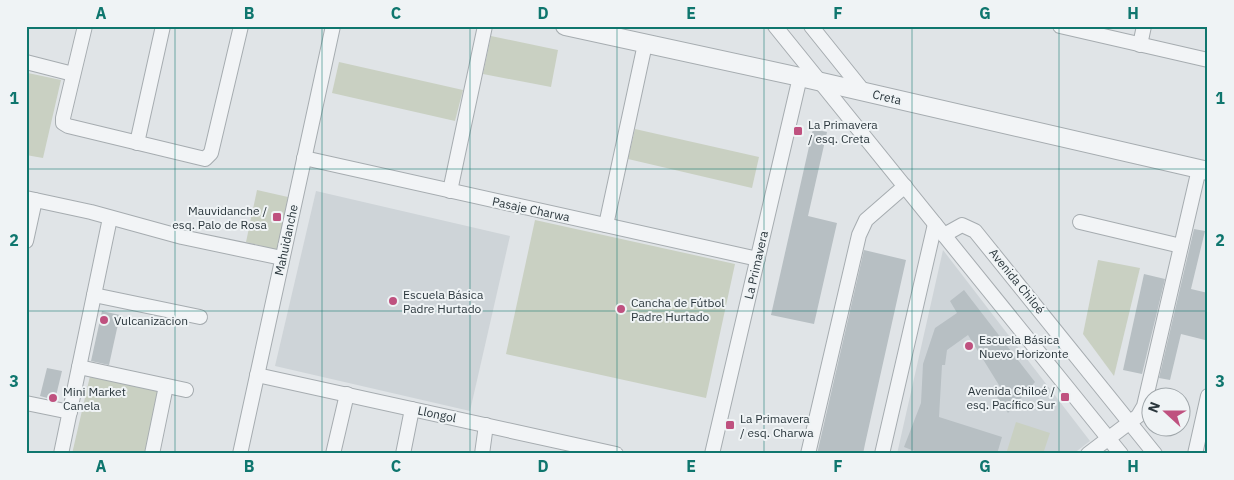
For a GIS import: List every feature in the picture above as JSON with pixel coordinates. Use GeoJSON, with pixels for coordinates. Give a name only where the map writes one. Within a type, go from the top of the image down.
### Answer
{"type":"FeatureCollection","features":[{"type":"Feature","properties":{"kind":"street"},"geometry":{"type":"LineString","coordinates":[[85,26],[62,118],[63,123],[68,126],[137,143],[208,158],[211,153],[241,26]]}},
{"type":"Feature","properties":{"kind":"street"},"geometry":{"type":"LineString","coordinates":[[137,143],[163,26]]}},
{"type":"Feature","properties":{"kind":"street","name":"Mahuidanche"},"geometry":{"type":"LineString","coordinates":[[242,453],[257,374],[333,26]]}},
{"type":"Feature","properties":{"kind":"street"},"geometry":{"type":"LineString","coordinates":[[450,191],[485,26]]}},
{"type":"Feature","properties":{"kind":"street","name":"Creta"},"geometry":{"type":"LineString","coordinates":[[565,26],[800,77],[1203,170]]}},
{"type":"Feature","properties":{"kind":"street"},"geometry":{"type":"LineString","coordinates":[[775,26],[1121,454]]}},
{"type":"Feature","properties":{"kind":"street"},"geometry":{"type":"LineString","coordinates":[[811,26],[864,92]]}},
{"type":"Feature","properties":{"kind":"street"},"geometry":{"type":"LineString","coordinates":[[1060,26],[1078,28],[1140,45],[1208,60]]}},
{"type":"Feature","properties":{"kind":"street"},"geometry":{"type":"LineString","coordinates":[[1140,45],[1144,26]]}},
{"type":"Feature","properties":{"kind":"street"},"geometry":{"type":"LineString","coordinates":[[606,225],[645,44]]}},
{"type":"Feature","properties":{"kind":"street"},"geometry":{"type":"LineString","coordinates":[[26,62],[74,74]]}},
{"type":"Feature","properties":{"kind":"street","name":"La Primavera"},"geometry":{"type":"LineString","coordinates":[[712,454],[800,77]]}},
{"type":"Feature","properties":{"kind":"street","name":"Pasaje Charwa"},"geometry":{"type":"LineString","coordinates":[[304,158],[758,258]]}},
{"type":"Feature","properties":{"kind":"street"},"geometry":{"type":"LineString","coordinates":[[1088,454],[1142,411],[1146,401],[1182,246],[1203,170]]}},
{"type":"Feature","properties":{"kind":"street"},"geometry":{"type":"LineString","coordinates":[[808,454],[859,235],[870,216],[904,186]]}},
{"type":"Feature","properties":{"kind":"street"},"geometry":{"type":"LineString","coordinates":[[26,241],[31,199],[182,237],[282,258]]}},
{"type":"Feature","properties":{"kind":"street"},"geometry":{"type":"LineString","coordinates":[[61,454],[110,218]]}},
{"type":"Feature","properties":{"kind":"street"},"geometry":{"type":"LineString","coordinates":[[1080,222],[1182,246]]}},
{"type":"Feature","properties":{"kind":"street","name":"Avenida Chiloé"},"geometry":{"type":"LineString","coordinates":[[940,229],[962,225],[975,230],[1155,454]]}},
{"type":"Feature","properties":{"kind":"street"},"geometry":{"type":"LineString","coordinates":[[882,454],[940,229]]}},
{"type":"Feature","properties":{"kind":"street"},"geometry":{"type":"LineString","coordinates":[[94,296],[200,317]]}},
{"type":"Feature","properties":{"kind":"street"},"geometry":{"type":"LineString","coordinates":[[79,367],[186,390]]}},
{"type":"Feature","properties":{"kind":"street","name":"Llongol"},"geometry":{"type":"LineString","coordinates":[[257,374],[486,425],[572,449],[616,454]]}},
{"type":"Feature","properties":{"kind":"street"},"geometry":{"type":"LineString","coordinates":[[152,454],[166,386]]}},
{"type":"Feature","properties":{"kind":"street"},"geometry":{"type":"LineString","coordinates":[[333,454],[347,394]]}},
{"type":"Feature","properties":{"kind":"street"},"geometry":{"type":"LineString","coordinates":[[1195,454],[1208,396]]}},
{"type":"Feature","properties":{"kind":"street"},"geometry":{"type":"LineString","coordinates":[[26,403],[70,412]]}},
{"type":"Feature","properties":{"kind":"street"},"geometry":{"type":"LineString","coordinates":[[403,454],[412,409]]}},
{"type":"Feature","properties":{"kind":"street"},"geometry":{"type":"LineString","coordinates":[[482,454],[486,425]]}},
{"type":"Feature","properties":{"kind":"shaded area"},"geometry":{"type":"Polygon","coordinates":[[[491,36],[558,50],[551,87],[483,74],[491,36]]]}},
{"type":"Feature","properties":{"kind":"shaded area"},"geometry":{"type":"Polygon","coordinates":[[[339,62],[463,90],[455,121],[332,93],[339,62]]]}},
{"type":"Feature","properties":{"kind":"shaded area"},"geometry":{"type":"Polygon","coordinates":[[[26,70],[28,73],[61,80],[43,158],[26,155],[26,70]]]}},
{"type":"Feature","properties":{"kind":"shaded area"},"geometry":{"type":"Polygon","coordinates":[[[635,129],[759,157],[752,188],[628,159],[635,129]]]}},
{"type":"Feature","properties":{"kind":"shaded area"},"geometry":{"type":"Polygon","coordinates":[[[257,190],[288,197],[277,250],[246,242],[257,190]]]}},
{"type":"Feature","properties":{"kind":"shaded area","name":"Escuela Básica Padre Hurtado"},"geometry":{"type":"Polygon","coordinates":[[[316,191],[510,236],[470,411],[275,366],[316,191]]]}},
{"type":"Feature","properties":{"kind":"shaded area","name":"Cancha de Fútbol Padre Hurtado"},"geometry":{"type":"Polygon","coordinates":[[[535,220],[735,264],[706,398],[506,354],[535,220]]]}},
{"type":"Feature","properties":{"kind":"shaded area","name":"Escuela Básica Nuevo Horizonte"},"geometry":{"type":"Polygon","coordinates":[[[943,250],[1090,441],[1073,454],[897,454],[943,250]]]}},
{"type":"Feature","properties":{"kind":"shaded area"},"geometry":{"type":"Polygon","coordinates":[[[1098,260],[1140,268],[1114,376],[1083,334],[1098,260]]]}},
{"type":"Feature","properties":{"kind":"shaded area"},"geometry":{"type":"Polygon","coordinates":[[[90,376],[161,390],[147,454],[72,454],[90,376]]]}},
{"type":"Feature","properties":{"kind":"shaded area"},"geometry":{"type":"Polygon","coordinates":[[[1016,422],[1050,433],[1043,454],[1006,454],[1016,422]]]}},
{"type":"Feature","properties":{"kind":"building"},"geometry":{"type":"Polygon","coordinates":[[[813,129],[827,132],[808,216],[837,223],[814,324],[771,315],[813,129]]]}},
{"type":"Feature","properties":{"kind":"building"},"geometry":{"type":"Polygon","coordinates":[[[1194,229],[1205,231],[1191,289],[1208,293],[1208,328],[1205,340],[1181,334],[1170,380],[1159,378],[1194,229]]]}},
{"type":"Feature","properties":{"kind":"building"},"geometry":{"type":"Polygon","coordinates":[[[864,250],[906,260],[863,454],[817,454],[864,250]]]}},
{"type":"Feature","properties":{"kind":"building"},"geometry":{"type":"Polygon","coordinates":[[[1144,274],[1165,279],[1142,374],[1123,370],[1144,274]]]}},
{"type":"Feature","properties":{"kind":"building"},"geometry":{"type":"Polygon","coordinates":[[[964,290],[1035,382],[1008,413],[997,397],[1002,390],[968,335],[947,350],[945,365],[942,365],[939,417],[1002,437],[997,454],[922,454],[904,447],[921,403],[923,364],[935,328],[957,313],[950,301],[964,290]]]}},
{"type":"Feature","properties":{"kind":"building"},"geometry":{"type":"Polygon","coordinates":[[[102,311],[120,315],[109,365],[91,361],[102,311]]]}},
{"type":"Feature","properties":{"kind":"building"},"geometry":{"type":"Polygon","coordinates":[[[47,368],[62,371],[55,400],[40,396],[47,368]]]}},
{"type":"Feature","properties":{"kind":"place","name":"La Primavera / esq. Creta"},"geometry":{"type":"Point","coordinates":[798,131]}},
{"type":"Feature","properties":{"kind":"place","name":"Mauvidanche / esq. Palo de Rosa"},"geometry":{"type":"Point","coordinates":[277,217]}},
{"type":"Feature","properties":{"kind":"place","name":"Escuela Básica Padre Hurtado"},"geometry":{"type":"Point","coordinates":[393,301]}},
{"type":"Feature","properties":{"kind":"place","name":"Cancha de Fútbol Padre Hurtado"},"geometry":{"type":"Point","coordinates":[621,309]}},
{"type":"Feature","properties":{"kind":"place","name":"Vulcanizacion"},"geometry":{"type":"Point","coordinates":[104,320]}},
{"type":"Feature","properties":{"kind":"place","name":"Escuela Básica Nuevo Horizonte"},"geometry":{"type":"Point","coordinates":[969,346]}},
{"type":"Feature","properties":{"kind":"place","name":"Avenida Chiloé / esq. Pacífico Sur"},"geometry":{"type":"Point","coordinates":[1065,397]}},
{"type":"Feature","properties":{"kind":"place","name":"Mini Market Canela"},"geometry":{"type":"Point","coordinates":[53,398]}},
{"type":"Feature","properties":{"kind":"place","name":"La Primavera / esq. Charwa"},"geometry":{"type":"Point","coordinates":[730,425]}}]}
